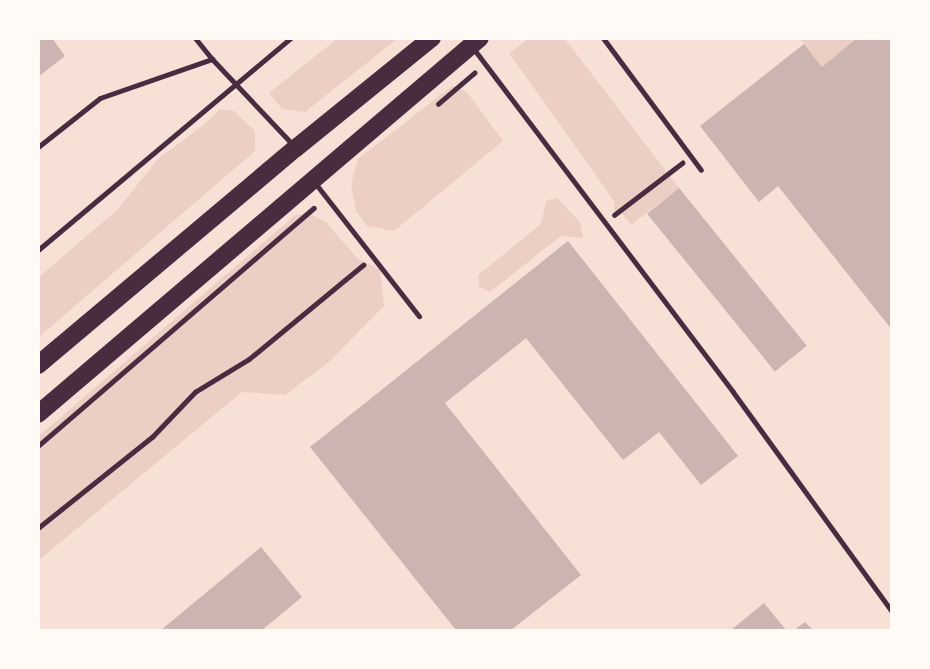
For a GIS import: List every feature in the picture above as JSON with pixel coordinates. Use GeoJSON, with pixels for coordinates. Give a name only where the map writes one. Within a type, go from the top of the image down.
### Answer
{"type":"FeatureCollection","features":[{"type":"Feature","properties":{"kind":"main road"},"geometry":{"type":"LineString","coordinates":[[38,365],[296,148],[432,38]]}},
{"type":"Feature","properties":{"kind":"main road"},"geometry":{"type":"LineString","coordinates":[[38,414],[476,42]]}},
{"type":"Feature","properties":{"kind":"lane"},"geometry":{"type":"LineString","coordinates":[[195,38],[296,148]]}},
{"type":"Feature","properties":{"kind":"lane"},"geometry":{"type":"LineString","coordinates":[[38,250],[291,38]]}},
{"type":"Feature","properties":{"kind":"lane"},"geometry":{"type":"LineString","coordinates":[[603,38],[701,170]]}},
{"type":"Feature","properties":{"kind":"lane"},"geometry":{"type":"LineString","coordinates":[[476,42],[891,612]]}},
{"type":"Feature","properties":{"kind":"lane"},"geometry":{"type":"LineString","coordinates":[[38,147],[100,98],[212,59]]}},
{"type":"Feature","properties":{"kind":"lane"},"geometry":{"type":"LineString","coordinates":[[313,180],[419,316]]}},
{"type":"Feature","properties":{"kind":"path"},"geometry":{"type":"LineString","coordinates":[[605,222],[690,156]]}},
{"type":"Feature","properties":{"kind":"path"},"geometry":{"type":"LineString","coordinates":[[38,528],[152,437],[195,392],[249,359],[372,257]]}},
{"type":"Feature","properties":{"kind":"shaded area"},"geometry":{"type":"Polygon","coordinates":[[[338,38],[397,39],[305,112],[282,109],[269,93],[338,38]]]}},
{"type":"Feature","properties":{"kind":"shaded area"},"geometry":{"type":"Polygon","coordinates":[[[528,39],[565,39],[679,188],[631,225],[621,212],[614,211],[614,201],[509,53],[528,39]]]}},
{"type":"Feature","properties":{"kind":"shaded area"},"geometry":{"type":"Polygon","coordinates":[[[800,39],[857,39],[822,67],[800,39]]]}},
{"type":"Feature","properties":{"kind":"shaded area"},"geometry":{"type":"Polygon","coordinates":[[[452,86],[467,92],[503,141],[394,231],[367,226],[356,211],[351,184],[358,159],[452,86]]]}},
{"type":"Feature","properties":{"kind":"shaded area"},"geometry":{"type":"Polygon","coordinates":[[[220,109],[234,111],[255,131],[255,151],[39,337],[39,277],[117,210],[159,158],[205,124],[220,109]]]}},
{"type":"Feature","properties":{"kind":"shaded area"},"geometry":{"type":"Polygon","coordinates":[[[557,198],[580,222],[583,238],[561,236],[490,292],[479,287],[478,275],[541,224],[546,201],[557,198]]]}},
{"type":"Feature","properties":{"kind":"shaded area"},"geometry":{"type":"Polygon","coordinates":[[[310,214],[326,222],[358,259],[380,269],[384,306],[330,361],[285,395],[242,392],[39,560],[39,436],[295,215],[310,214]]]}},
{"type":"Feature","properties":{"kind":"building"},"geometry":{"type":"Polygon","coordinates":[[[38,38],[52,38],[65,56],[38,77],[38,38]]]}},
{"type":"Feature","properties":{"kind":"building"},"geometry":{"type":"Polygon","coordinates":[[[857,38],[892,38],[892,330],[778,186],[759,202],[700,126],[804,44],[822,67],[857,38]]]}},
{"type":"Feature","properties":{"kind":"building"},"geometry":{"type":"Polygon","coordinates":[[[679,188],[807,346],[775,372],[647,214],[679,188]]]}},
{"type":"Feature","properties":{"kind":"building"},"geometry":{"type":"Polygon","coordinates":[[[568,241],[738,456],[701,485],[659,432],[623,460],[526,338],[445,403],[581,575],[511,630],[456,630],[310,447],[568,241]]]}},
{"type":"Feature","properties":{"kind":"building"},"geometry":{"type":"Polygon","coordinates":[[[261,547],[302,597],[262,630],[161,630],[261,547]]]}},
{"type":"Feature","properties":{"kind":"building"},"geometry":{"type":"Polygon","coordinates":[[[764,603],[786,630],[731,630],[764,603]]]}},
{"type":"Feature","properties":{"kind":"building"},"geometry":{"type":"Polygon","coordinates":[[[805,622],[813,630],[794,630],[805,622]]]}}]}
